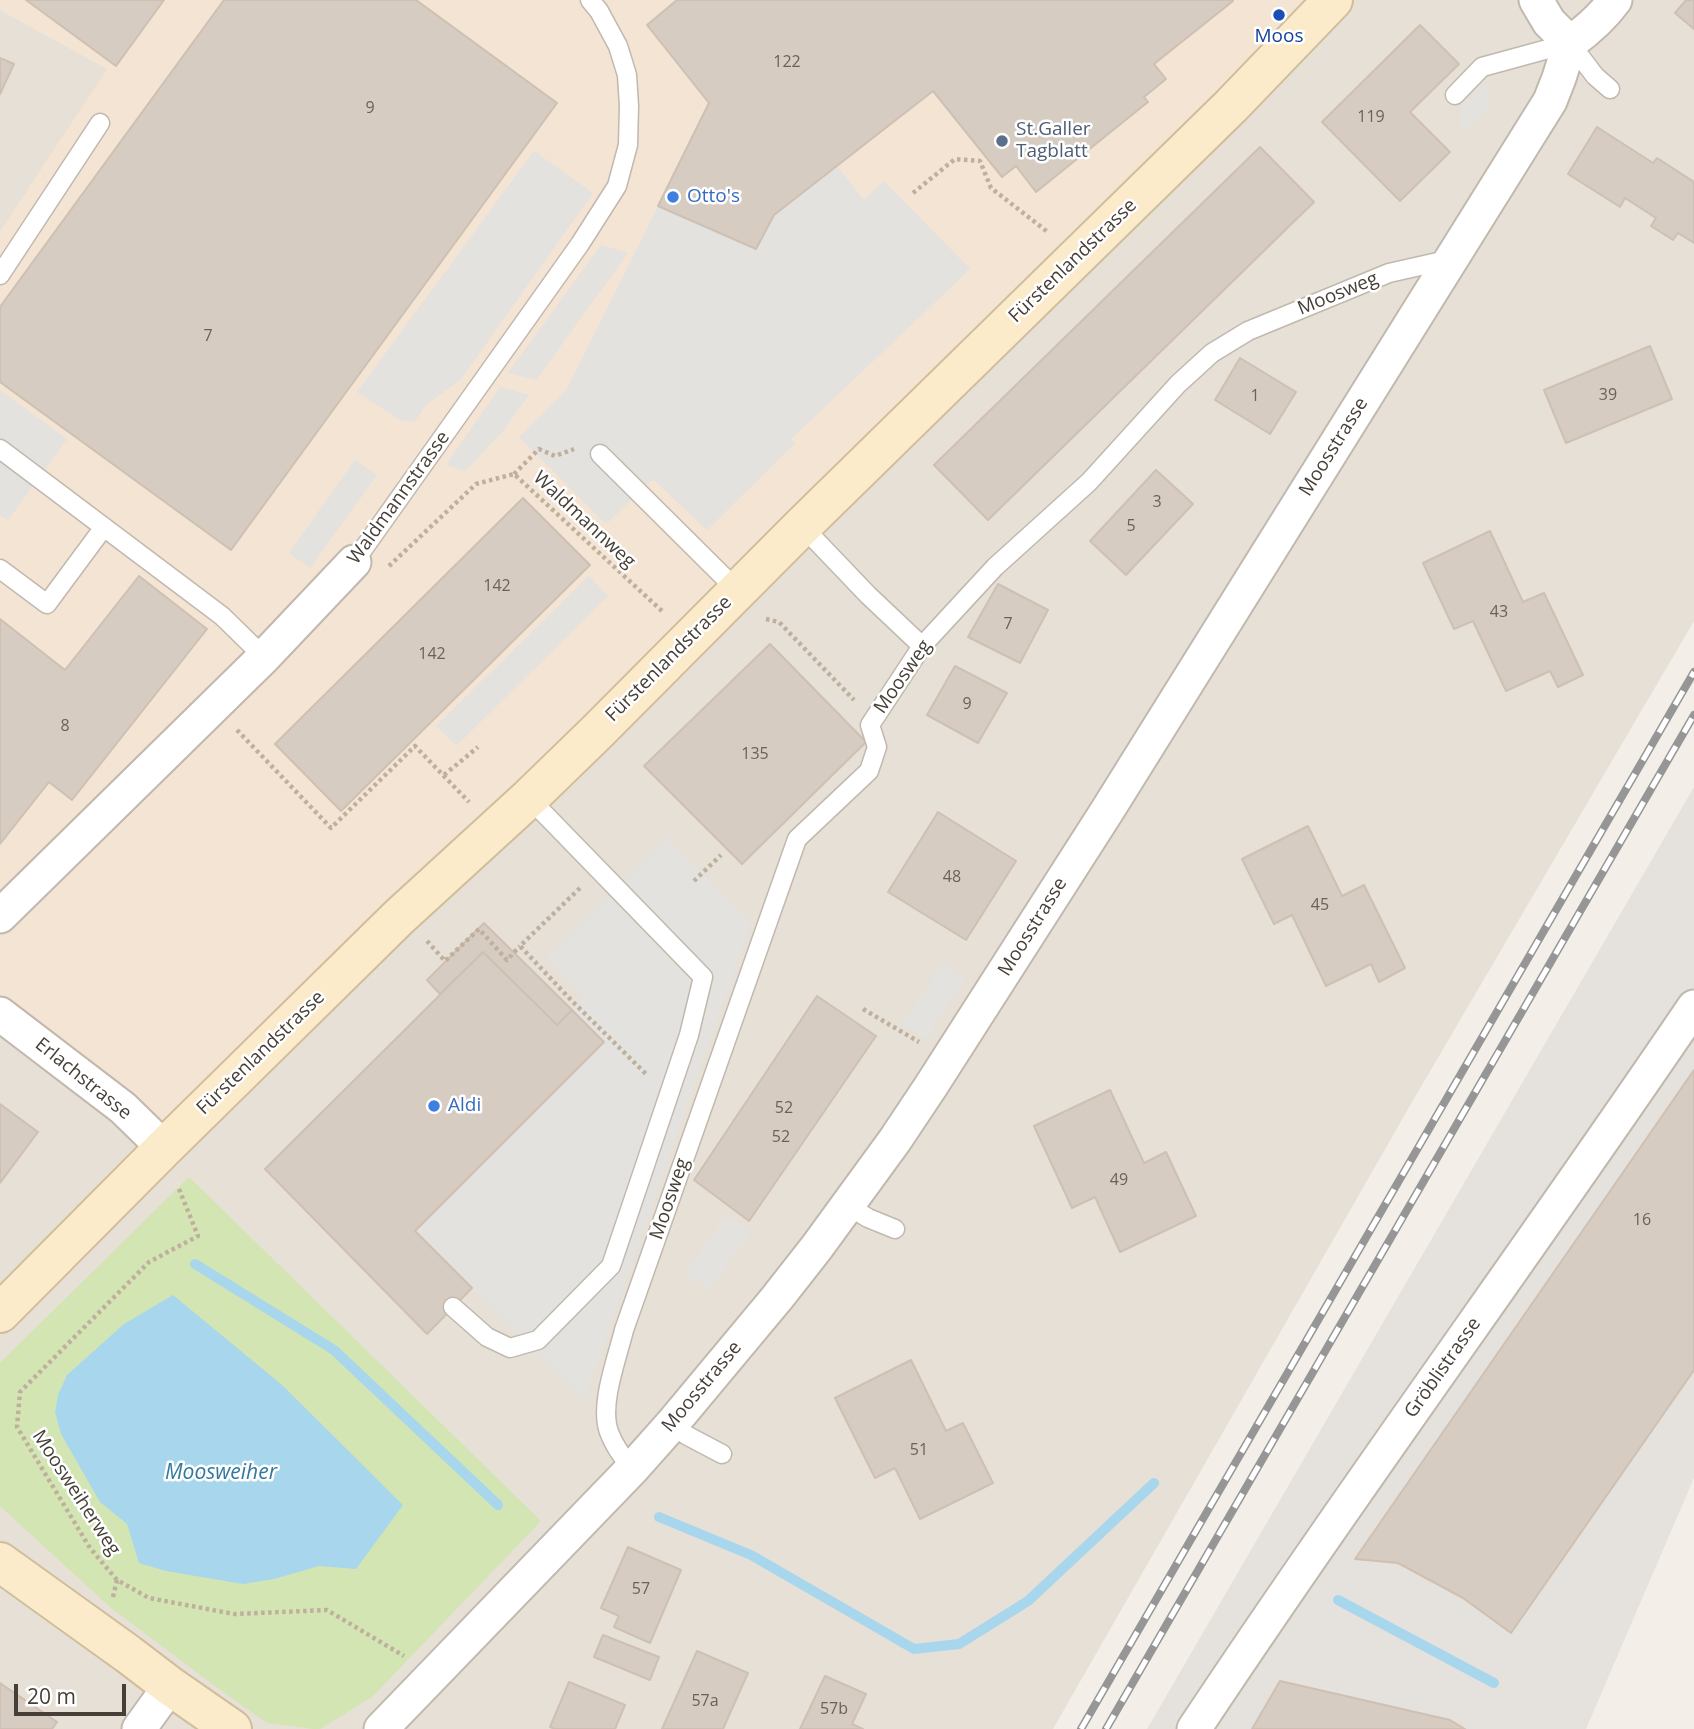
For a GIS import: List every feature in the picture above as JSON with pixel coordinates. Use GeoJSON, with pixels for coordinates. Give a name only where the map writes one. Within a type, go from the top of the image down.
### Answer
{"type":"FeatureCollection","features":[{"type":"Feature","properties":{"kind":"main road","name":"Fürstenlandstrasse"},"geometry":{"type":"LineString","coordinates":[[0,1313],[400,917],[529,798],[1231,106],[1333,0]]}},
{"type":"Feature","properties":{"kind":"main road"},"geometry":{"type":"LineString","coordinates":[[0,1562],[232,1729]]}},
{"type":"Feature","properties":{"kind":"street"},"geometry":{"type":"LineString","coordinates":[[1536,0],[1549,22],[1570,43],[1602,17],[1615,0]]}},
{"type":"Feature","properties":{"kind":"street","name":"Moosstrasse"},"geometry":{"type":"LineString","coordinates":[[381,1729],[632,1469],[672,1424],[777,1298],[895,1140],[1010,963],[1550,101],[1570,43]]}},
{"type":"Feature","properties":{"kind":"street","name":"Waldmannstrasse"},"geometry":{"type":"LineString","coordinates":[[0,916],[264,657],[369,566]]}},
{"type":"Feature","properties":{"kind":"street","name":"Gröblistrasse"},"geometry":{"type":"LineString","coordinates":[[1194,1729],[1694,1007]]}},
{"type":"Feature","properties":{"kind":"street","name":"Erlachstrasse"},"geometry":{"type":"LineString","coordinates":[[0,1014],[115,1102],[164,1148]]}},
{"type":"Feature","properties":{"kind":"street"},"geometry":{"type":"LineString","coordinates":[[139,1729],[170,1686]]}},
{"type":"Feature","properties":{"kind":"lane","name":"Waldmannstrasse"},"geometry":{"type":"LineString","coordinates":[[369,566],[617,187],[628,145],[627,75],[618,46],[590,0]]}},
{"type":"Feature","properties":{"kind":"lane"},"geometry":{"type":"LineString","coordinates":[[1455,95],[1482,67],[1570,43],[1595,76],[1610,89]]}},
{"type":"Feature","properties":{"kind":"lane"},"geometry":{"type":"LineString","coordinates":[[0,275],[100,123]]}},
{"type":"Feature","properties":{"kind":"lane","name":"Moosweg"},"geometry":{"type":"LineString","coordinates":[[632,1469],[617,1450],[608,1430],[606,1404],[624,1330],[797,839],[869,771],[877,747],[870,725],[922,646],[995,568],[1088,482],[1178,384],[1212,353],[1248,331],[1390,273],[1451,259]]}},
{"type":"Feature","properties":{"kind":"lane"},"geometry":{"type":"LineString","coordinates":[[0,449],[222,616],[264,657]]}},
{"type":"Feature","properties":{"kind":"lane"},"geometry":{"type":"LineString","coordinates":[[600,454],[738,592]]}},
{"type":"Feature","properties":{"kind":"lane"},"geometry":{"type":"LineString","coordinates":[[802,526],[868,595],[922,646]]}},
{"type":"Feature","properties":{"kind":"lane"},"geometry":{"type":"LineString","coordinates":[[0,569],[47,604],[104,527]]}},
{"type":"Feature","properties":{"kind":"lane"},"geometry":{"type":"LineString","coordinates":[[453,1307],[487,1337],[510,1348],[538,1339],[611,1266],[689,1035],[703,977],[529,798]]}},
{"type":"Feature","properties":{"kind":"lane"},"geometry":{"type":"LineString","coordinates":[[847,1205],[868,1218],[895,1229]]}},
{"type":"Feature","properties":{"kind":"lane"},"geometry":{"type":"LineString","coordinates":[[672,1424],[722,1454]]}},
{"type":"Feature","properties":{"kind":"path"},"geometry":{"type":"LineString","coordinates":[[913,193],[955,159],[980,161],[991,188],[1056,238]]}},
{"type":"Feature","properties":{"kind":"path"},"geometry":{"type":"LineString","coordinates":[[514,474],[539,449],[555,456],[580,447]]}},
{"type":"Feature","properties":{"kind":"path","name":"Waldmannweg"},"geometry":{"type":"LineString","coordinates":[[369,566],[476,484],[514,474],[669,618]]}},
{"type":"Feature","properties":{"kind":"path"},"geometry":{"type":"LineString","coordinates":[[766,619],[779,622],[874,719]]}},
{"type":"Feature","properties":{"kind":"path"},"geometry":{"type":"LineString","coordinates":[[230,723],[331,828],[415,746],[469,802]]}},
{"type":"Feature","properties":{"kind":"path"},"geometry":{"type":"LineString","coordinates":[[443,775],[478,747]]}},
{"type":"Feature","properties":{"kind":"path"},"geometry":{"type":"LineString","coordinates":[[694,881],[721,855]]}},
{"type":"Feature","properties":{"kind":"path"},"geometry":{"type":"LineString","coordinates":[[427,941],[445,961],[479,929],[507,960],[599,870]]}},
{"type":"Feature","properties":{"kind":"path"},"geometry":{"type":"LineString","coordinates":[[520,946],[647,1075]]}},
{"type":"Feature","properties":{"kind":"path"},"geometry":{"type":"LineString","coordinates":[[863,1009],[903,1032]]}},
{"type":"Feature","properties":{"kind":"path","name":"Moosweiherweg"},"geometry":{"type":"LineString","coordinates":[[178,1188],[198,1236],[149,1262],[20,1392],[17,1427],[90,1548],[117,1580],[149,1598],[234,1614],[327,1610],[412,1662]]}},
{"type":"Feature","properties":{"kind":"shaded area"},"geometry":{"type":"Polygon","coordinates":[[[0,0],[1321,0],[164,1148],[0,1015],[0,232],[107,69],[0,10],[0,0]]]}},
{"type":"Feature","properties":{"kind":"shaded area"},"geometry":{"type":"Polygon","coordinates":[[[1322,0],[1694,0],[1694,621],[1415,1097],[1053,1729],[0,1729],[0,1015],[1322,0]]]}},
{"type":"Feature","properties":{"kind":"shaded area"},"geometry":{"type":"Polygon","coordinates":[[[0,10],[108,69],[0,232],[0,10]]]}},
{"type":"Feature","properties":{"kind":"shaded area"},"geometry":{"type":"Polygon","coordinates":[[[1476,85],[1489,85],[1489,107],[1461,134],[1462,101],[1475,100],[1476,85]]]}},
{"type":"Feature","properties":{"kind":"shaded area"},"geometry":{"type":"Polygon","coordinates":[[[534,151],[593,193],[461,379],[426,405],[414,422],[400,420],[357,392],[534,151]]]}},
{"type":"Feature","properties":{"kind":"shaded area"},"geometry":{"type":"Polygon","coordinates":[[[837,166],[864,200],[884,181],[970,269],[791,439],[795,443],[707,530],[653,479],[606,524],[519,437],[567,389],[658,206],[756,249],[774,215],[837,166]]]}},
{"type":"Feature","properties":{"kind":"shaded area"},"geometry":{"type":"Polygon","coordinates":[[[601,245],[628,253],[536,380],[508,373],[601,245]]]}},
{"type":"Feature","properties":{"kind":"shaded area"},"geometry":{"type":"Polygon","coordinates":[[[500,387],[529,395],[502,432],[465,471],[446,465],[500,387]]]}},
{"type":"Feature","properties":{"kind":"shaded area"},"geometry":{"type":"Polygon","coordinates":[[[0,390],[67,439],[8,520],[0,515],[0,390]]]}},
{"type":"Feature","properties":{"kind":"shaded area"},"geometry":{"type":"Polygon","coordinates":[[[355,460],[377,475],[310,568],[289,553],[355,460]]]}},
{"type":"Feature","properties":{"kind":"shaded area"},"geometry":{"type":"Polygon","coordinates":[[[589,576],[608,596],[456,746],[436,726],[589,576]]]}},
{"type":"Feature","properties":{"kind":"shaded area"},"geometry":{"type":"Polygon","coordinates":[[[1694,787],[1694,1478],[1586,1729],[1147,1729],[1694,787]]]}},
{"type":"Feature","properties":{"kind":"shaded area"},"geometry":{"type":"Polygon","coordinates":[[[667,837],[751,922],[584,1400],[415,1231],[604,1043],[572,1010],[584,998],[547,957],[667,837]]]}},
{"type":"Feature","properties":{"kind":"shaded area"},"geometry":{"type":"Polygon","coordinates":[[[942,963],[965,978],[926,1039],[903,1024],[942,963]]]}},
{"type":"Feature","properties":{"kind":"shaded area"},"geometry":{"type":"Polygon","coordinates":[[[726,1215],[751,1232],[709,1290],[685,1273],[726,1215]]]}},
{"type":"Feature","properties":{"kind":"green space"},"geometry":{"type":"Polygon","coordinates":[[[189,1177],[541,1521],[372,1697],[320,1729],[267,1723],[110,1607],[0,1506],[0,1363],[189,1177]]]}},
{"type":"Feature","properties":{"kind":"water","name":"Moosweiher"},"geometry":{"type":"Polygon","coordinates":[[[173,1295],[282,1385],[403,1505],[356,1569],[319,1566],[274,1579],[243,1584],[166,1571],[139,1563],[127,1524],[100,1502],[61,1434],[55,1412],[58,1395],[67,1375],[124,1324],[173,1295]]]}},
{"type":"Feature","properties":{"kind":"building"},"geometry":{"type":"Polygon","coordinates":[[[26,0],[164,0],[116,66],[26,0]]]}},
{"type":"Feature","properties":{"kind":"building"},"geometry":{"type":"Polygon","coordinates":[[[224,0],[416,0],[557,103],[231,550],[0,382],[0,307],[224,0]]]}},
{"type":"Feature","properties":{"kind":"building"},"geometry":{"type":"Polygon","coordinates":[[[677,0],[1233,1],[1154,64],[1166,79],[1144,97],[1148,102],[1036,192],[1016,166],[1002,177],[933,91],[774,215],[756,249],[658,206],[709,103],[647,25],[677,0]]]}},
{"type":"Feature","properties":{"kind":"building"},"geometry":{"type":"Polygon","coordinates":[[[1686,0],[1694,0],[1694,29],[1675,13],[1686,0]]]}},
{"type":"Feature","properties":{"kind":"building"},"geometry":{"type":"Polygon","coordinates":[[[1420,25],[1459,64],[1410,112],[1450,152],[1400,201],[1322,122],[1420,25]]]}},
{"type":"Feature","properties":{"kind":"building"},"geometry":{"type":"Polygon","coordinates":[[[0,58],[14,64],[0,94],[0,58]]]}},
{"type":"Feature","properties":{"kind":"building"},"geometry":{"type":"Polygon","coordinates":[[[1597,127],[1653,163],[1657,158],[1694,182],[1694,243],[1678,233],[1673,240],[1651,226],[1656,218],[1625,198],[1620,207],[1568,174],[1597,127]]]}},
{"type":"Feature","properties":{"kind":"building"},"geometry":{"type":"Polygon","coordinates":[[[1260,147],[1314,202],[988,520],[934,465],[1260,147]]]}},
{"type":"Feature","properties":{"kind":"building"},"geometry":{"type":"Polygon","coordinates":[[[1650,346],[1672,399],[1566,443],[1544,390],[1650,346]]]}},
{"type":"Feature","properties":{"kind":"building"},"geometry":{"type":"Polygon","coordinates":[[[1240,358],[1296,392],[1270,434],[1215,400],[1240,358]]]}},
{"type":"Feature","properties":{"kind":"building"},"geometry":{"type":"Polygon","coordinates":[[[1156,470],[1193,504],[1126,575],[1090,541],[1156,470]]]}},
{"type":"Feature","properties":{"kind":"building"},"geometry":{"type":"Polygon","coordinates":[[[523,498],[590,565],[341,811],[275,744],[523,498]]]}},
{"type":"Feature","properties":{"kind":"building"},"geometry":{"type":"Polygon","coordinates":[[[1490,531],[1523,602],[1544,593],[1583,675],[1558,687],[1550,671],[1506,691],[1473,621],[1454,629],[1423,563],[1490,531]]]}},
{"type":"Feature","properties":{"kind":"building"},"geometry":{"type":"Polygon","coordinates":[[[139,576],[207,629],[72,800],[49,782],[0,844],[0,619],[65,670],[139,576]]]}},
{"type":"Feature","properties":{"kind":"building"},"geometry":{"type":"Polygon","coordinates":[[[998,584],[1048,610],[1020,663],[968,637],[998,584]]]}},
{"type":"Feature","properties":{"kind":"building"},"geometry":{"type":"Polygon","coordinates":[[[770,644],[866,742],[742,864],[644,766],[770,644]]]}},
{"type":"Feature","properties":{"kind":"building"},"geometry":{"type":"Polygon","coordinates":[[[955,666],[1007,693],[978,743],[927,715],[955,666]]]}},
{"type":"Feature","properties":{"kind":"building"},"geometry":{"type":"Polygon","coordinates":[[[938,812],[1016,861],[966,940],[888,892],[938,812]]]}},
{"type":"Feature","properties":{"kind":"building"},"geometry":{"type":"Polygon","coordinates":[[[1308,826],[1342,896],[1364,885],[1405,968],[1379,982],[1371,964],[1326,986],[1292,915],[1274,924],[1242,859],[1308,826]]]}},
{"type":"Feature","properties":{"kind":"building"},"geometry":{"type":"Polygon","coordinates":[[[484,923],[572,1010],[557,1025],[483,952],[440,994],[427,980],[484,923]]]}},
{"type":"Feature","properties":{"kind":"building","name":"Aldi"},"geometry":{"type":"Polygon","coordinates":[[[483,952],[557,1025],[572,1010],[604,1042],[415,1231],[472,1288],[427,1334],[265,1169],[483,952]]]}},
{"type":"Feature","properties":{"kind":"building"},"geometry":{"type":"Polygon","coordinates":[[[817,996],[876,1036],[749,1221],[694,1180],[817,996]]]}},
{"type":"Feature","properties":{"kind":"building"},"geometry":{"type":"Polygon","coordinates":[[[1694,1070],[1694,1370],[1511,1633],[1463,1598],[1398,1563],[1355,1559],[1694,1070]]]}},
{"type":"Feature","properties":{"kind":"building"},"geometry":{"type":"Polygon","coordinates":[[[1110,1090],[1144,1163],[1166,1152],[1196,1216],[1120,1252],[1095,1197],[1072,1208],[1034,1126],[1110,1090]]]}},
{"type":"Feature","properties":{"kind":"building"},"geometry":{"type":"Polygon","coordinates":[[[0,1104],[38,1132],[0,1183],[0,1104]]]}},
{"type":"Feature","properties":{"kind":"building"},"geometry":{"type":"Polygon","coordinates":[[[911,1360],[946,1431],[963,1423],[993,1483],[920,1519],[895,1468],[875,1478],[835,1398],[911,1360]]]}},
{"type":"Feature","properties":{"kind":"building"},"geometry":{"type":"Polygon","coordinates":[[[628,1547],[681,1570],[650,1643],[614,1627],[619,1616],[601,1608],[628,1547]]]}},
{"type":"Feature","properties":{"kind":"building"},"geometry":{"type":"Polygon","coordinates":[[[603,1635],[659,1657],[650,1680],[594,1657],[603,1635]]]}},
{"type":"Feature","properties":{"kind":"building"},"geometry":{"type":"Polygon","coordinates":[[[697,1651],[748,1673],[723,1729],[662,1729],[697,1651]]]}},
{"type":"Feature","properties":{"kind":"building"},"geometry":{"type":"Polygon","coordinates":[[[825,1676],[866,1694],[852,1724],[863,1729],[800,1729],[825,1676]]]}},
{"type":"Feature","properties":{"kind":"building"},"geometry":{"type":"Polygon","coordinates":[[[1280,1681],[1450,1720],[1465,1729],[1252,1729],[1280,1681]]]}},
{"type":"Feature","properties":{"kind":"building"},"geometry":{"type":"Polygon","coordinates":[[[569,1682],[625,1705],[615,1729],[550,1727],[569,1682]]]}},
{"type":"Feature","properties":{"kind":"building"},"geometry":{"type":"Polygon","coordinates":[[[0,1683],[57,1722],[52,1729],[0,1729],[0,1683]]]}},
{"type":"Feature","properties":{"kind":"waterway"},"geometry":{"type":"LineString","coordinates":[[195,1264],[334,1350],[498,1505]]}},
{"type":"Feature","properties":{"kind":"waterway"},"geometry":{"type":"LineString","coordinates":[[659,1517],[751,1555],[914,1649],[959,1644],[1028,1601],[1154,1483]]}},
{"type":"Feature","properties":{"kind":"waterway"},"geometry":{"type":"LineString","coordinates":[[1338,1600],[1494,1683]]}},
{"type":"Feature","properties":{"kind":"railway"},"geometry":{"type":"LineString","coordinates":[[1081,1729],[1694,672]]}},
{"type":"Feature","properties":{"kind":"railway"},"geometry":{"type":"LineString","coordinates":[[1106,1729],[1694,715]]}},
{"type":"Feature","properties":{"kind":"place","name":"Moos"},"geometry":{"type":"Point","coordinates":[1279,15]}},
{"type":"Feature","properties":{"kind":"place","name":"St.Galler Tagblatt"},"geometry":{"type":"Point","coordinates":[1002,141]}},
{"type":"Feature","properties":{"kind":"place","name":"Otto's"},"geometry":{"type":"Point","coordinates":[673,197]}},
{"type":"Feature","properties":{"kind":"place","name":"Aldi"},"geometry":{"type":"Point","coordinates":[434,1106]}}]}
